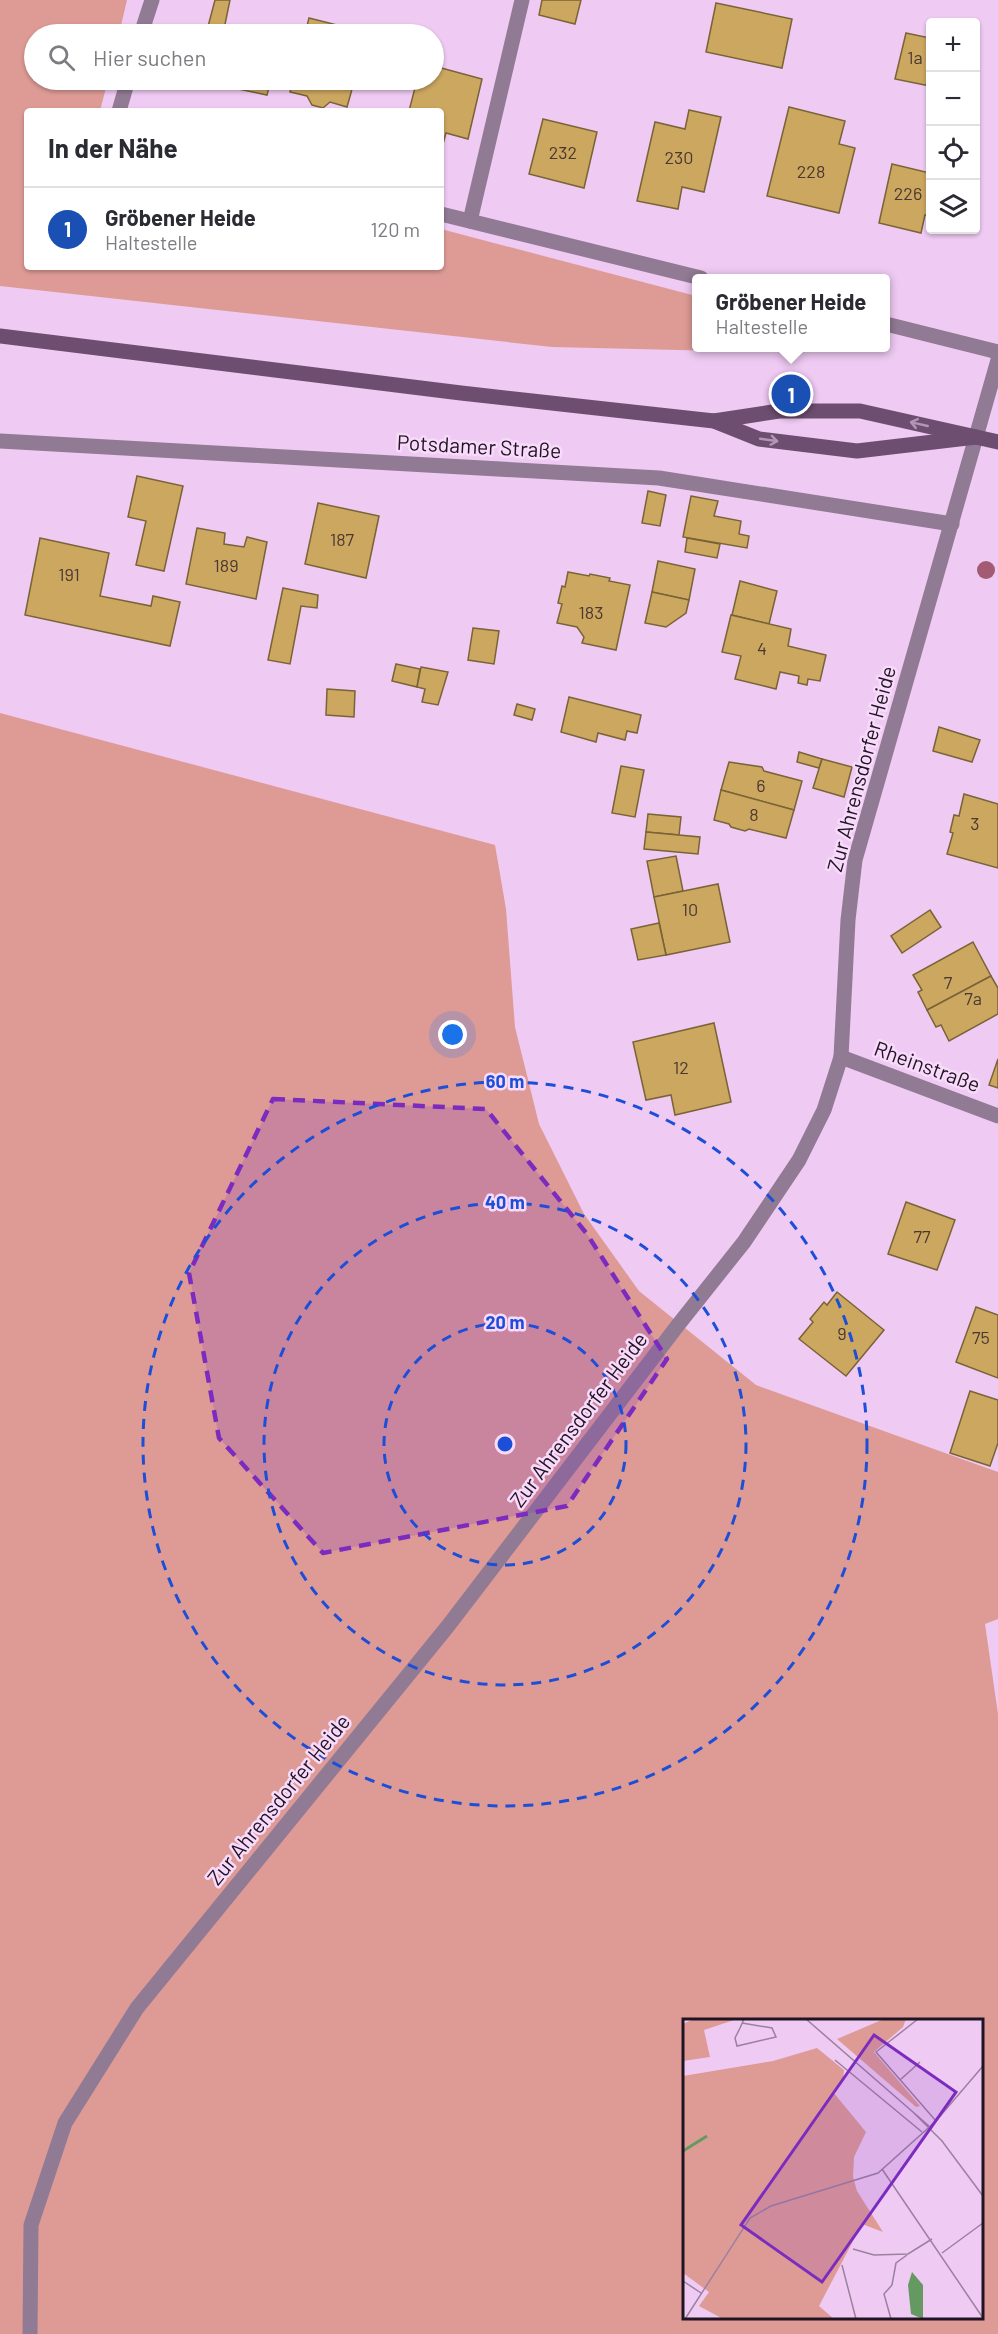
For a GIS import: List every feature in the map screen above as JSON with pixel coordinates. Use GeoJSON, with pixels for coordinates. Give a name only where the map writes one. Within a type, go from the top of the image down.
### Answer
{"type":"FeatureCollection","features":[{"type":"Feature","properties":{"kind":"main road"},"geometry":{"type":"LineString","coordinates":[[0,336],[461,393],[714,421],[759,438],[857,452],[976,437]]}},
{"type":"Feature","properties":{"kind":"main road"},"geometry":{"type":"LineString","coordinates":[[714,421],[779,411],[861,411],[998,442]]}},
{"type":"Feature","properties":{"kind":"street"},"geometry":{"type":"LineString","coordinates":[[144,24],[152,0]]}},
{"type":"Feature","properties":{"kind":"street"},"geometry":{"type":"LineString","coordinates":[[470,221],[522,0]]}},
{"type":"Feature","properties":{"kind":"street"},"geometry":{"type":"LineString","coordinates":[[120,108],[125,90]]}},
{"type":"Feature","properties":{"kind":"street"},"geometry":{"type":"LineString","coordinates":[[444,215],[692,277]]}},
{"type":"Feature","properties":{"kind":"street"},"geometry":{"type":"LineString","coordinates":[[890,325],[998,352]]}},
{"type":"Feature","properties":{"kind":"street","name":"Zur Ahrensdorfer Heide"},"geometry":{"type":"LineString","coordinates":[[30,2334],[31,2225],[65,2123],[137,2008],[448,1626],[744,1242],[799,1160],[824,1110],[841,1057],[848,920],[855,860],[998,360]]}},
{"type":"Feature","properties":{"kind":"street","name":"Potsdamer Straße"},"geometry":{"type":"LineString","coordinates":[[0,441],[659,478],[952,524]]}},
{"type":"Feature","properties":{"kind":"street","name":"Rheinstraße"},"geometry":{"type":"LineString","coordinates":[[841,1057],[998,1116]]}},
{"type":"Feature","properties":{"kind":"highlighted area"},"geometry":{"type":"Polygon","coordinates":[[[273,1099],[486,1109],[587,1234],[667,1359],[567,1506],[323,1553],[219,1438],[189,1273],[273,1099]]]}},
{"type":"Feature","properties":{"kind":"shaded area"},"geometry":{"type":"Polygon","coordinates":[[[0,0],[127,0],[121,24],[24,24],[24,90],[105,90],[101,108],[24,108],[24,270],[444,270],[444,230],[692,295],[692,350],[552,347],[0,286],[0,0]]]}},
{"type":"Feature","properties":{"kind":"shaded area"},"geometry":{"type":"Polygon","coordinates":[[[0,713],[495,845],[506,909],[515,1027],[539,1124],[584,1214],[639,1291],[756,1385],[998,1472],[998,1619],[985,1624],[998,1714],[998,2334],[0,2334],[0,713]]]}},
{"type":"Feature","properties":{"kind":"building"},"geometry":{"type":"Polygon","coordinates":[[[215,0],[230,0],[225,24],[209,24],[215,0]]]}},
{"type":"Feature","properties":{"kind":"building"},"geometry":{"type":"Polygon","coordinates":[[[542,0],[581,0],[575,24],[539,15],[542,0]]]}},
{"type":"Feature","properties":{"kind":"building"},"geometry":{"type":"Polygon","coordinates":[[[716,3],[792,19],[782,68],[706,52],[716,3]]]}},
{"type":"Feature","properties":{"kind":"building"},"geometry":{"type":"Polygon","coordinates":[[[309,18],[333,24],[308,24],[309,18]]]}},
{"type":"Feature","properties":{"kind":"building"},"geometry":{"type":"Polygon","coordinates":[[[906,33],[926,37],[926,85],[895,79],[906,33]]]}},
{"type":"Feature","properties":{"kind":"building"},"geometry":{"type":"Polygon","coordinates":[[[444,69],[482,79],[468,139],[446,133],[444,140],[444,108],[410,108],[414,90],[444,90],[444,69]]]}},
{"type":"Feature","properties":{"kind":"building"},"geometry":{"type":"Polygon","coordinates":[[[243,90],[268,90],[267,95],[243,90]]]}},
{"type":"Feature","properties":{"kind":"building"},"geometry":{"type":"Polygon","coordinates":[[[290,90],[352,90],[347,107],[330,102],[323,108],[312,105],[307,96],[290,92],[290,90]]]}},
{"type":"Feature","properties":{"kind":"building"},"geometry":{"type":"Polygon","coordinates":[[[789,107],[845,121],[839,144],[855,148],[839,213],[767,196],[789,107]]]}},
{"type":"Feature","properties":{"kind":"building"},"geometry":{"type":"Polygon","coordinates":[[[689,110],[721,117],[704,192],[682,187],[678,209],[637,201],[655,122],[685,129],[689,110]]]}},
{"type":"Feature","properties":{"kind":"building"},"geometry":{"type":"Polygon","coordinates":[[[543,119],[597,132],[584,188],[529,174],[543,119]]]}},
{"type":"Feature","properties":{"kind":"building"},"geometry":{"type":"Polygon","coordinates":[[[892,164],[926,172],[926,215],[921,233],[879,223],[892,164]]]}},
{"type":"Feature","properties":{"kind":"building"},"geometry":{"type":"Polygon","coordinates":[[[137,476],[183,486],[164,571],[136,565],[146,521],[128,517],[137,476]]]}},
{"type":"Feature","properties":{"kind":"building"},"geometry":{"type":"Polygon","coordinates":[[[648,491],[666,495],[660,526],[642,523],[648,491]]]}},
{"type":"Feature","properties":{"kind":"building"},"geometry":{"type":"Polygon","coordinates":[[[691,496],[718,501],[714,516],[741,521],[739,534],[749,536],[747,548],[683,537],[691,496]]]}},
{"type":"Feature","properties":{"kind":"building"},"geometry":{"type":"Polygon","coordinates":[[[318,503],[379,516],[366,578],[305,564],[318,503]]]}},
{"type":"Feature","properties":{"kind":"building"},"geometry":{"type":"Polygon","coordinates":[[[197,528],[225,533],[224,544],[244,547],[247,537],[267,542],[256,599],[186,584],[197,528]]]}},
{"type":"Feature","properties":{"kind":"building"},"geometry":{"type":"Polygon","coordinates":[[[40,538],[109,553],[100,596],[151,606],[153,596],[180,602],[170,646],[25,615],[40,538]]]}},
{"type":"Feature","properties":{"kind":"building"},"geometry":{"type":"Polygon","coordinates":[[[687,538],[720,544],[717,558],[685,552],[687,538]]]}},
{"type":"Feature","properties":{"kind":"building"},"geometry":{"type":"Polygon","coordinates":[[[658,561],[695,569],[689,600],[652,592],[658,561]]]}},
{"type":"Feature","properties":{"kind":"building"},"geometry":{"type":"Polygon","coordinates":[[[568,572],[610,578],[609,581],[630,585],[616,650],[582,643],[584,637],[577,627],[557,623],[562,604],[558,603],[568,572]]]}},
{"type":"Feature","properties":{"kind":"building"},"geometry":{"type":"Polygon","coordinates":[[[740,581],[777,591],[769,624],[732,615],[740,581]]]}},
{"type":"Feature","properties":{"kind":"building"},"geometry":{"type":"Polygon","coordinates":[[[283,588],[318,595],[317,608],[301,606],[290,664],[268,660],[283,588]]]}},
{"type":"Feature","properties":{"kind":"building"},"geometry":{"type":"Polygon","coordinates":[[[652,592],[689,600],[686,613],[666,627],[645,623],[652,592]]]}},
{"type":"Feature","properties":{"kind":"building"},"geometry":{"type":"Polygon","coordinates":[[[731,615],[791,629],[788,646],[826,655],[820,681],[808,679],[807,685],[798,683],[799,676],[780,672],[776,689],[735,679],[741,656],[722,652],[731,615]]]}},
{"type":"Feature","properties":{"kind":"building"},"geometry":{"type":"Polygon","coordinates":[[[473,628],[499,631],[494,664],[468,660],[473,628]]]}},
{"type":"Feature","properties":{"kind":"building"},"geometry":{"type":"Polygon","coordinates":[[[396,664],[420,669],[417,687],[392,681],[396,664]]]}},
{"type":"Feature","properties":{"kind":"building"},"geometry":{"type":"Polygon","coordinates":[[[421,667],[448,672],[438,705],[422,702],[425,689],[417,687],[421,667]]]}},
{"type":"Feature","properties":{"kind":"building"},"geometry":{"type":"Polygon","coordinates":[[[327,689],[355,691],[354,717],[326,715],[327,689]]]}},
{"type":"Feature","properties":{"kind":"building"},"geometry":{"type":"Polygon","coordinates":[[[569,697],[641,715],[637,733],[627,731],[625,740],[598,733],[596,742],[561,732],[569,697]]]}},
{"type":"Feature","properties":{"kind":"building"},"geometry":{"type":"Polygon","coordinates":[[[517,704],[535,709],[532,720],[514,715],[517,704]]]}},
{"type":"Feature","properties":{"kind":"building"},"geometry":{"type":"Polygon","coordinates":[[[939,727],[980,740],[972,762],[933,751],[939,727]]]}},
{"type":"Feature","properties":{"kind":"building"},"geometry":{"type":"Polygon","coordinates":[[[799,752],[822,759],[819,768],[797,762],[799,752]]]}},
{"type":"Feature","properties":{"kind":"building"},"geometry":{"type":"Polygon","coordinates":[[[822,759],[852,767],[844,797],[813,788],[822,759]]]}},
{"type":"Feature","properties":{"kind":"building"},"geometry":{"type":"Polygon","coordinates":[[[729,762],[762,767],[764,771],[802,781],[794,810],[721,790],[729,762]]]}},
{"type":"Feature","properties":{"kind":"building"},"geometry":{"type":"Polygon","coordinates":[[[621,766],[644,770],[635,817],[612,813],[621,766]]]}},
{"type":"Feature","properties":{"kind":"building"},"geometry":{"type":"Polygon","coordinates":[[[721,790],[794,810],[786,838],[749,829],[745,831],[714,820],[721,790]]]}},
{"type":"Feature","properties":{"kind":"building"},"geometry":{"type":"Polygon","coordinates":[[[964,794],[998,804],[998,868],[947,854],[953,833],[950,832],[954,815],[959,816],[964,794]]]}},
{"type":"Feature","properties":{"kind":"building"},"geometry":{"type":"Polygon","coordinates":[[[648,814],[681,817],[679,835],[646,832],[648,814]]]}},
{"type":"Feature","properties":{"kind":"building"},"geometry":{"type":"Polygon","coordinates":[[[646,832],[700,837],[698,854],[644,849],[646,832]]]}},
{"type":"Feature","properties":{"kind":"building"},"geometry":{"type":"Polygon","coordinates":[[[676,856],[683,891],[654,897],[647,861],[676,856]]]}},
{"type":"Feature","properties":{"kind":"building"},"geometry":{"type":"Polygon","coordinates":[[[718,884],[730,942],[666,955],[654,897],[718,884]]]}},
{"type":"Feature","properties":{"kind":"building"},"geometry":{"type":"Polygon","coordinates":[[[930,910],[941,927],[902,953],[891,936],[930,910]]]}},
{"type":"Feature","properties":{"kind":"building"},"geometry":{"type":"Polygon","coordinates":[[[659,923],[666,955],[638,960],[631,929],[659,923]]]}},
{"type":"Feature","properties":{"kind":"building"},"geometry":{"type":"Polygon","coordinates":[[[973,942],[991,976],[927,1010],[918,992],[922,990],[913,975],[973,942]]]}},
{"type":"Feature","properties":{"kind":"building"},"geometry":{"type":"Polygon","coordinates":[[[991,976],[998,988],[998,1014],[949,1041],[941,1025],[936,1027],[927,1010],[991,976]]]}},
{"type":"Feature","properties":{"kind":"building"},"geometry":{"type":"Polygon","coordinates":[[[714,1023],[731,1102],[675,1115],[671,1095],[646,1100],[633,1042],[714,1023]]]}},
{"type":"Feature","properties":{"kind":"building"},"geometry":{"type":"Polygon","coordinates":[[[998,1059],[998,1088],[989,1085],[998,1059]]]}},
{"type":"Feature","properties":{"kind":"building"},"geometry":{"type":"Polygon","coordinates":[[[906,1202],[955,1220],[937,1270],[888,1254],[906,1202]]]}},
{"type":"Feature","properties":{"kind":"building"},"geometry":{"type":"Polygon","coordinates":[[[837,1292],[884,1330],[846,1376],[799,1339],[813,1322],[810,1319],[824,1302],[827,1305],[837,1292]]]}},
{"type":"Feature","properties":{"kind":"building"},"geometry":{"type":"Polygon","coordinates":[[[976,1307],[998,1315],[998,1378],[956,1362],[976,1307]]]}},
{"type":"Feature","properties":{"kind":"building"},"geometry":{"type":"Polygon","coordinates":[[[970,1391],[998,1400],[998,1443],[990,1466],[950,1453],[970,1391]]]}},
{"type":"Feature","properties":{"kind":"place","name":"Gröbener Heide"},"geometry":{"type":"Point","coordinates":[791,394]}}]}
